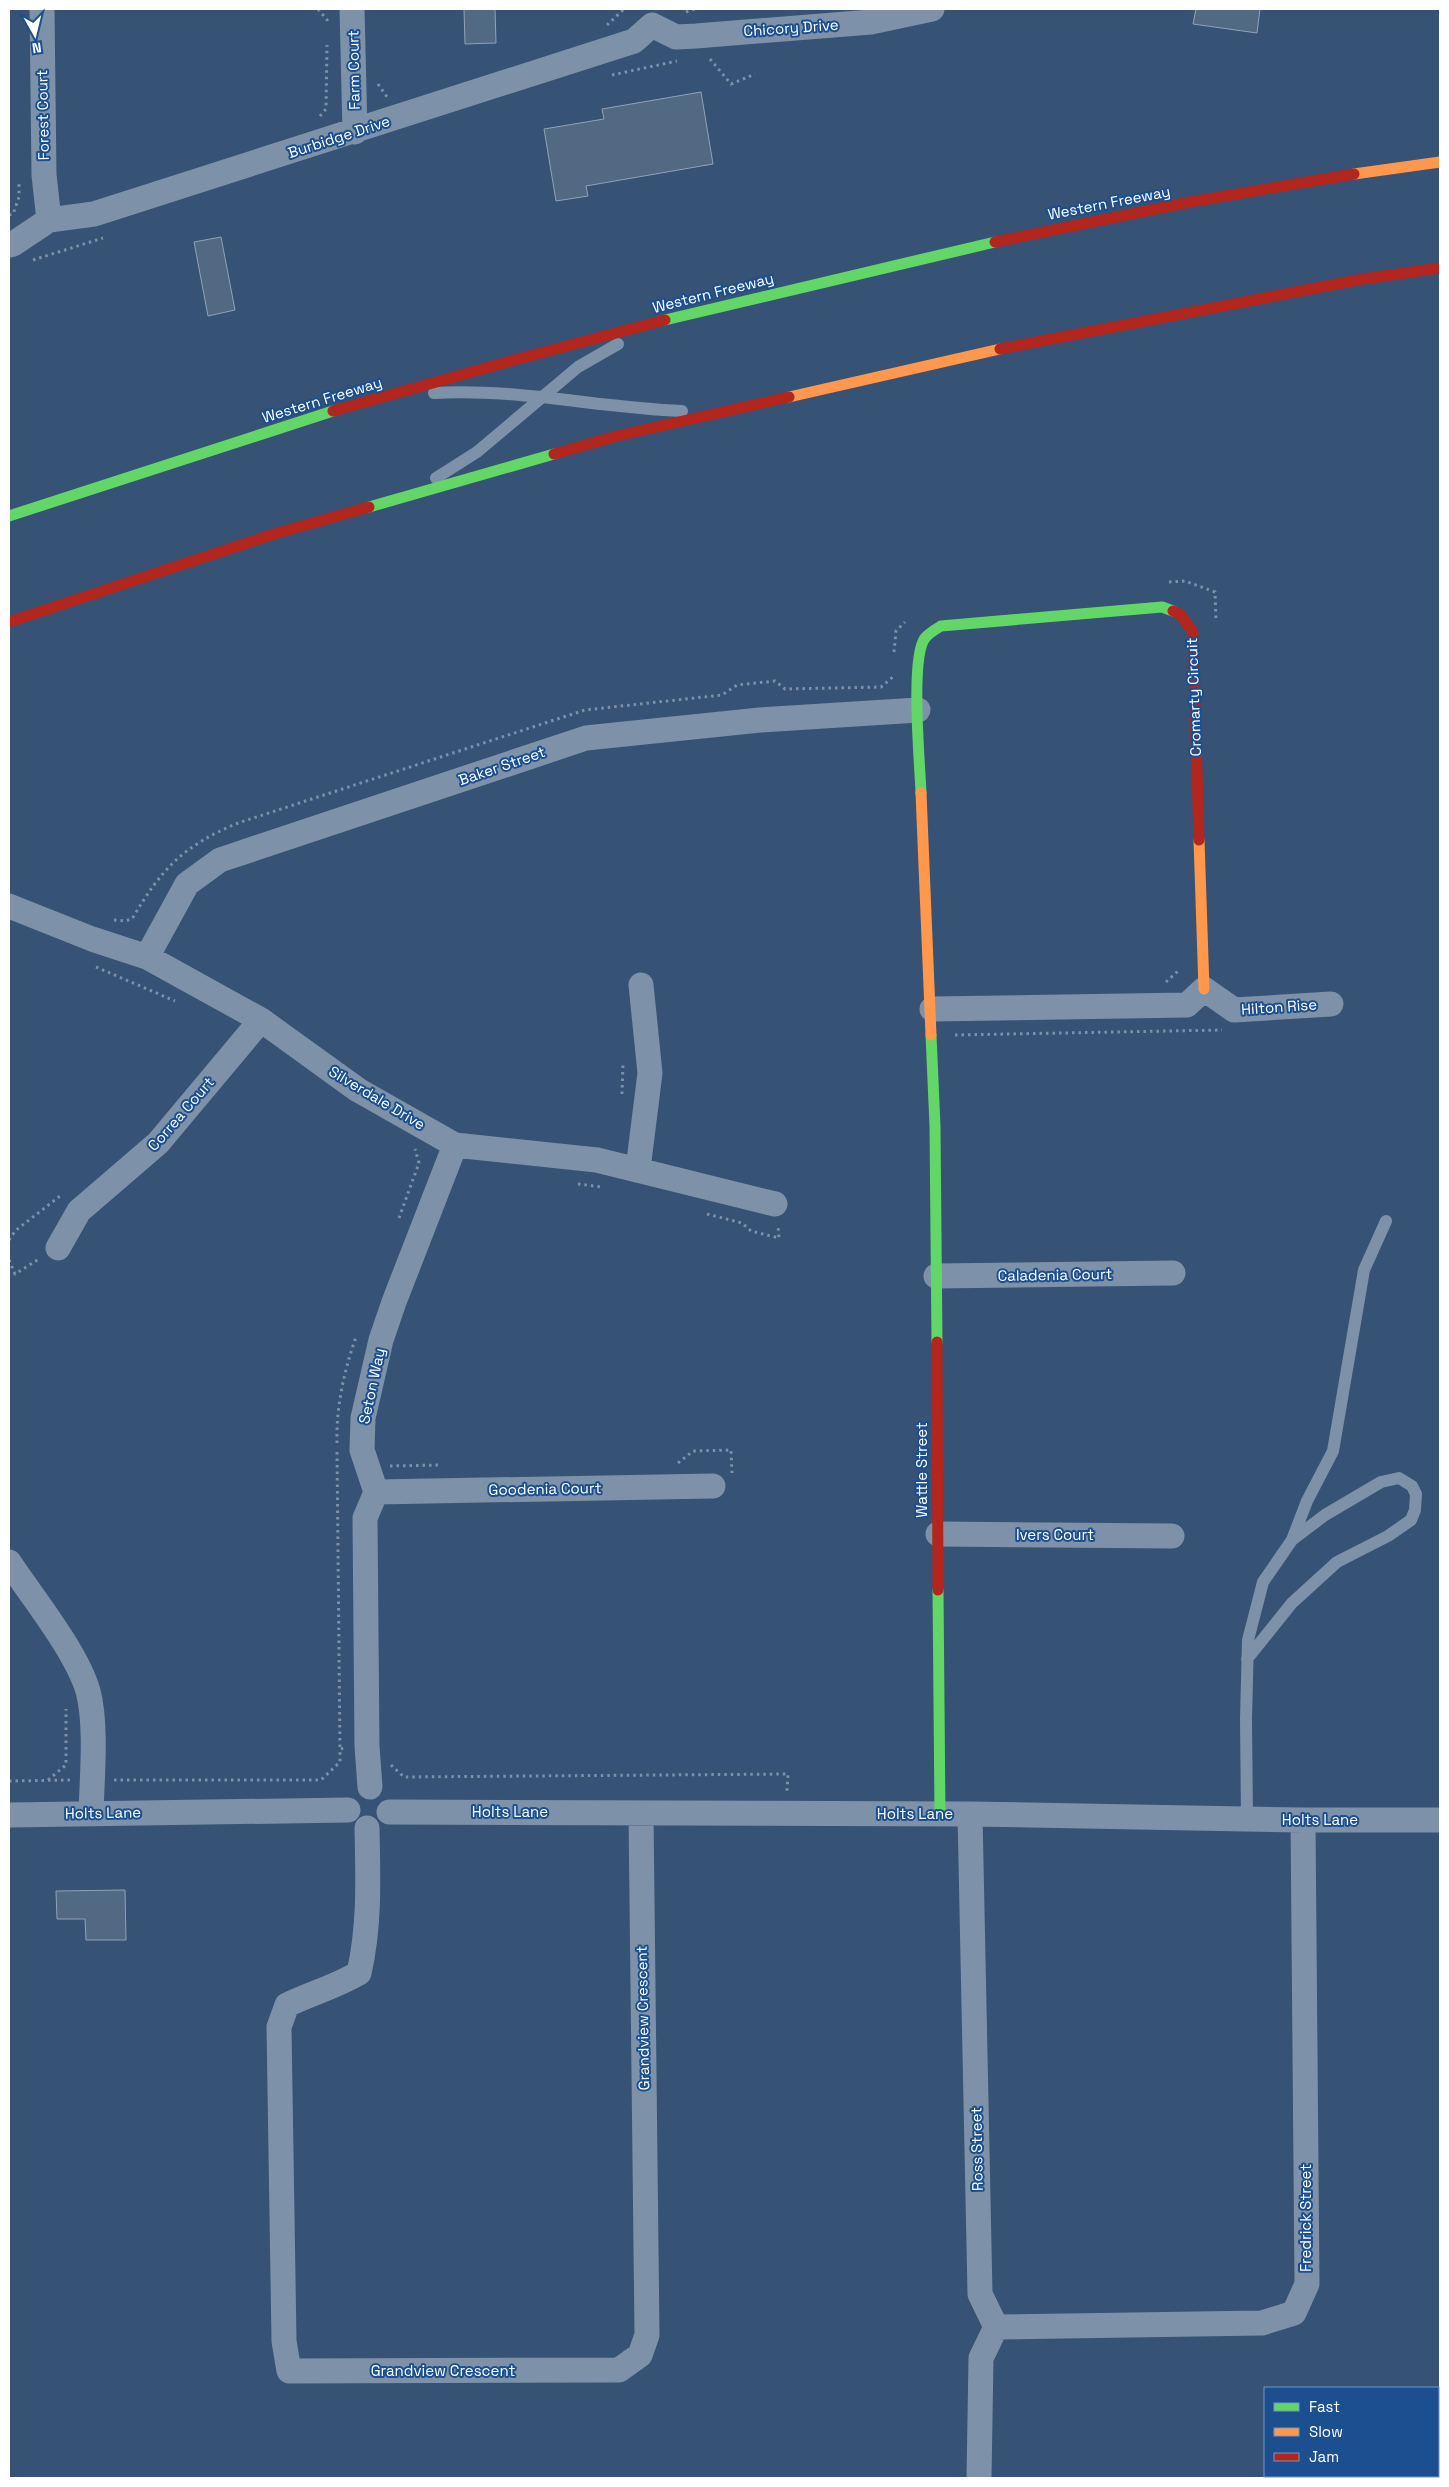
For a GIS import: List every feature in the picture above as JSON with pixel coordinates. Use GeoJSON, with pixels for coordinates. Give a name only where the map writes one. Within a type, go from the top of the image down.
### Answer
{"type":"FeatureCollection","features":[{"type":"Feature","properties":{"kind":"main road","name":"Western Freeway"},"geometry":{"type":"LineString","coordinates":[[9,516],[386,396],[595,337],[859,272],[1095,220],[1338,175],[1440,162]]}},
{"type":"Feature","properties":{"kind":"main road"},"geometry":{"type":"LineString","coordinates":[[9,622],[274,534],[617,436],[1026,343],[1363,279],[1440,268]]}},
{"type":"Feature","properties":{"kind":"main road","name":"Cromarty Circuit"},"geometry":{"type":"LineString","coordinates":[[935,1126],[932,1009],[918,710],[919,657],[925,638],[941,626],[1162,607],[1180,614],[1193,632],[1204,979]]}},
{"type":"Feature","properties":{"kind":"main road","name":"Wattle Street"},"geometry":{"type":"LineString","coordinates":[[935,1126],[940,1815]]}},
{"type":"Feature","properties":{"kind":"street","name":"Forest Court"},"geometry":{"type":"LineString","coordinates":[[42,9],[46,192],[49,220]]}},
{"type":"Feature","properties":{"kind":"street","name":"Farm Court"},"geometry":{"type":"LineString","coordinates":[[352,9],[355,132]]}},
{"type":"Feature","properties":{"kind":"street","name":"Chicory Drive"},"geometry":{"type":"LineString","coordinates":[[652,17],[676,37],[871,22],[932,9]]}},
{"type":"Feature","properties":{"kind":"street","name":"Burbidge Drive"},"geometry":{"type":"LineString","coordinates":[[16,254],[13,244],[49,220],[94,214],[355,132],[634,40],[652,17]]}},
{"type":"Feature","properties":{"kind":"street","name":"Baker Street"},"geometry":{"type":"LineString","coordinates":[[148,958],[187,884],[220,860],[586,738],[760,720],[918,710]]}},
{"type":"Feature","properties":{"kind":"street","name":"Silverdale Drive"},"geometry":{"type":"LineString","coordinates":[[9,906],[92,939],[148,958],[260,1020],[358,1090],[455,1145],[597,1160],[775,1204]]}},
{"type":"Feature","properties":{"kind":"street","name":"Hilton Rise"},"geometry":{"type":"LineString","coordinates":[[1204,979],[1234,1010],[1331,1004]]}},
{"type":"Feature","properties":{"kind":"street"},"geometry":{"type":"LineString","coordinates":[[932,1009],[1187,1005],[1204,979]]}},
{"type":"Feature","properties":{"kind":"street"},"geometry":{"type":"LineString","coordinates":[[638,1169],[650,1073],[641,985]]}},
{"type":"Feature","properties":{"kind":"street","name":"Correa Court"},"geometry":{"type":"LineString","coordinates":[[58,1248],[79,1211],[158,1143],[260,1020]]}},
{"type":"Feature","properties":{"kind":"street","name":"Seton Way"},"geometry":{"type":"LineString","coordinates":[[376,1492],[362,1450],[363,1418],[381,1340],[455,1145]]}},
{"type":"Feature","properties":{"kind":"street","name":"Caladenia Court"},"geometry":{"type":"LineString","coordinates":[[936,1276],[1173,1274]]}},
{"type":"Feature","properties":{"kind":"street","name":"Goodenia Court"},"geometry":{"type":"LineString","coordinates":[[376,1492],[713,1486]]}},
{"type":"Feature","properties":{"kind":"street"},"geometry":{"type":"LineString","coordinates":[[370,1787],[367,1746],[365,1518],[376,1492]]}},
{"type":"Feature","properties":{"kind":"street","name":"Ivers Court"},"geometry":{"type":"LineString","coordinates":[[938,1534],[1172,1536]]}},
{"type":"Feature","properties":{"kind":"street"},"geometry":{"type":"LineString","coordinates":[[9,1562],[74,1658],[88,1692],[92,1721],[92,1813]]}},
{"type":"Feature","properties":{"kind":"street"},"geometry":{"type":"LineString","coordinates":[[370,1787],[380,1790],[386,1795],[389,1802],[389,1812],[381,1824],[367,1828],[354,1823],[348,1810],[351,1796],[359,1789],[370,1787]]}},
{"type":"Feature","properties":{"kind":"street","name":"Holts Lane"},"geometry":{"type":"LineString","coordinates":[[9,1815],[348,1810]]}},
{"type":"Feature","properties":{"kind":"street","name":"Holts Lane"},"geometry":{"type":"LineString","coordinates":[[389,1812],[970,1814],[1304,1820],[1440,1820]]}},
{"type":"Feature","properties":{"kind":"street","name":"Grandview Crescent"},"geometry":{"type":"LineString","coordinates":[[367,1828],[368,1900],[365,1946],[359,1973],[335,1987],[288,2005],[279,2027],[284,2341],[290,2371],[619,2370],[640,2355],[646,2335],[641,1813]]}},
{"type":"Feature","properties":{"kind":"street","name":"Ross Street"},"geometry":{"type":"LineString","coordinates":[[970,1814],[980,2294],[996,2327]]}},
{"type":"Feature","properties":{"kind":"street","name":"Fredrick Street"},"geometry":{"type":"LineString","coordinates":[[996,2327],[1262,2323],[1294,2313],[1307,2284],[1304,1820]]}},
{"type":"Feature","properties":{"kind":"street"},"geometry":{"type":"LineString","coordinates":[[979,2478],[981,2358],[996,2327]]}},
{"type":"Feature","properties":{"kind":"lane"},"geometry":{"type":"LineString","coordinates":[[411,495],[477,452],[578,367],[606,349],[680,316]]}},
{"type":"Feature","properties":{"kind":"lane"},"geometry":{"type":"LineString","coordinates":[[386,396],[466,391],[495,392],[541,399],[621,407],[718,413]]}},
{"type":"Feature","properties":{"kind":"lane"},"geometry":{"type":"LineString","coordinates":[[1247,1819],[1248,1640],[1263,1582],[1292,1540],[1307,1501],[1333,1450],[1364,1270],[1386,1221]]}},
{"type":"Feature","properties":{"kind":"lane"},"geometry":{"type":"LineString","coordinates":[[1248,1659],[1292,1603],[1337,1562],[1388,1536],[1411,1520],[1415,1510],[1416,1494],[1412,1486],[1399,1478],[1381,1482],[1325,1516],[1292,1540]]}},
{"type":"Feature","properties":{"kind":"path"},"geometry":{"type":"LineString","coordinates":[[318,9],[328,20],[328,29]]}},
{"type":"Feature","properties":{"kind":"path"},"geometry":{"type":"LineString","coordinates":[[598,27],[607,24],[624,9]]}},
{"type":"Feature","properties":{"kind":"path"},"geometry":{"type":"LineString","coordinates":[[682,13],[695,9]]}},
{"type":"Feature","properties":{"kind":"path"},"geometry":{"type":"LineString","coordinates":[[318,120],[326,109],[328,38]]}},
{"type":"Feature","properties":{"kind":"path"},"geometry":{"type":"LineString","coordinates":[[707,55],[731,84],[755,74]]}},
{"type":"Feature","properties":{"kind":"path"},"geometry":{"type":"LineString","coordinates":[[607,76],[680,60]]}},
{"type":"Feature","properties":{"kind":"path"},"geometry":{"type":"LineString","coordinates":[[327,74],[354,68],[376,71],[378,86],[388,98],[397,94]]}},
{"type":"Feature","properties":{"kind":"path"},"geometry":{"type":"LineString","coordinates":[[20,198],[46,192]]}},
{"type":"Feature","properties":{"kind":"path"},"geometry":{"type":"LineString","coordinates":[[16,254],[108,236]]}},
{"type":"Feature","properties":{"kind":"path"},"geometry":{"type":"LineString","coordinates":[[1165,582],[1184,581],[1215,592],[1216,631]]}},
{"type":"Feature","properties":{"kind":"path"},"geometry":{"type":"LineString","coordinates":[[894,657],[896,631],[908,619]]}},
{"type":"Feature","properties":{"kind":"path"},"geometry":{"type":"LineString","coordinates":[[92,939],[102,916],[125,921],[132,919],[165,868],[209,835],[238,824],[585,710],[722,695],[737,685],[775,681],[785,689],[881,687],[895,676],[894,666]]}},
{"type":"Feature","properties":{"kind":"path"},"geometry":{"type":"LineString","coordinates":[[1163,985],[1178,970],[1204,979]]}},
{"type":"Feature","properties":{"kind":"path"},"geometry":{"type":"LineString","coordinates":[[1112,1006],[1113,1032]]}},
{"type":"Feature","properties":{"kind":"path"},"geometry":{"type":"LineString","coordinates":[[622,1096],[623,1058]]}},
{"type":"Feature","properties":{"kind":"path"},"geometry":{"type":"LineString","coordinates":[[9,1240],[15,1231],[61,1195]]}},
{"type":"Feature","properties":{"kind":"path"},"geometry":{"type":"LineString","coordinates":[[9,1260],[15,1274],[58,1248]]}},
{"type":"Feature","properties":{"kind":"path"},"geometry":{"type":"LineString","coordinates":[[48,1780],[66,1765],[66,1703]]}},
{"type":"Feature","properties":{"kind":"path"},"geometry":{"type":"LineString","coordinates":[[9,1781],[92,1779],[321,1780],[340,1762],[340,1749],[367,1746],[384,1747],[388,1762],[404,1777],[788,1774],[787,1813]]}},
{"type":"Feature","properties":{"kind":"building"},"geometry":{"type":"Polygon","coordinates":[[[464,9],[495,9],[496,43],[465,44],[464,9]]]}},
{"type":"Feature","properties":{"kind":"building"},"geometry":{"type":"Polygon","coordinates":[[[1196,9],[1260,9],[1257,33],[1193,24],[1196,9]]]}},
{"type":"Feature","properties":{"kind":"building"},"geometry":{"type":"Polygon","coordinates":[[[701,92],[713,164],[586,186],[588,196],[556,201],[544,129],[604,119],[602,109],[701,92]]]}},
{"type":"Feature","properties":{"kind":"building"},"geometry":{"type":"Polygon","coordinates":[[[221,237],[235,310],[208,316],[194,242],[221,237]]]}},
{"type":"Feature","properties":{"kind":"building"},"geometry":{"type":"Polygon","coordinates":[[[125,1890],[126,1940],[86,1940],[85,1919],[57,1919],[56,1891],[125,1890]]]}},
{"type":"Feature","properties":{"kind":"traffic: fast"},"geometry":{"type":"LineString","coordinates":[[665,320],[995,242]]}},
{"type":"Feature","properties":{"kind":"traffic: fast"},"geometry":{"type":"LineString","coordinates":[[9,516],[333,411]]}},
{"type":"Feature","properties":{"kind":"traffic: fast"},"geometry":{"type":"LineString","coordinates":[[369,507],[554,454]]}},
{"type":"Feature","properties":{"kind":"traffic: fast"},"geometry":{"type":"LineString","coordinates":[[921,793],[917,712],[918,666],[920,649],[925,638],[933,631],[941,626],[1162,607],[1173,611]]}},
{"type":"Feature","properties":{"kind":"traffic: fast"},"geometry":{"type":"LineString","coordinates":[[931,1035],[935,1126],[937,1342]]}},
{"type":"Feature","properties":{"kind":"traffic: fast"},"geometry":{"type":"LineString","coordinates":[[938,1590],[940,1815]]}},
{"type":"Feature","properties":{"kind":"traffic: slow"},"geometry":{"type":"LineString","coordinates":[[1354,174],[1440,162]]}},
{"type":"Feature","properties":{"kind":"traffic: slow"},"geometry":{"type":"LineString","coordinates":[[789,397],[1000,349]]}},
{"type":"Feature","properties":{"kind":"traffic: slow"},"geometry":{"type":"LineString","coordinates":[[921,793],[931,1035]]}},
{"type":"Feature","properties":{"kind":"traffic: slow"},"geometry":{"type":"LineString","coordinates":[[1199,840],[1204,989]]}},
{"type":"Feature","properties":{"kind":"traffic: jam"},"geometry":{"type":"LineString","coordinates":[[995,242],[1190,202],[1354,174]]}},
{"type":"Feature","properties":{"kind":"traffic: jam"},"geometry":{"type":"LineString","coordinates":[[1000,349],[1363,279],[1440,268]]}},
{"type":"Feature","properties":{"kind":"traffic: jam"},"geometry":{"type":"LineString","coordinates":[[333,411],[665,320]]}},
{"type":"Feature","properties":{"kind":"traffic: jam"},"geometry":{"type":"LineString","coordinates":[[554,454],[617,436],[789,397]]}},
{"type":"Feature","properties":{"kind":"traffic: jam"},"geometry":{"type":"LineString","coordinates":[[9,622],[274,534],[369,507]]}},
{"type":"Feature","properties":{"kind":"traffic: jam"},"geometry":{"type":"LineString","coordinates":[[1173,611],[1180,614],[1193,632],[1199,840]]}},
{"type":"Feature","properties":{"kind":"traffic: jam"},"geometry":{"type":"LineString","coordinates":[[937,1342],[938,1590]]}}]}
